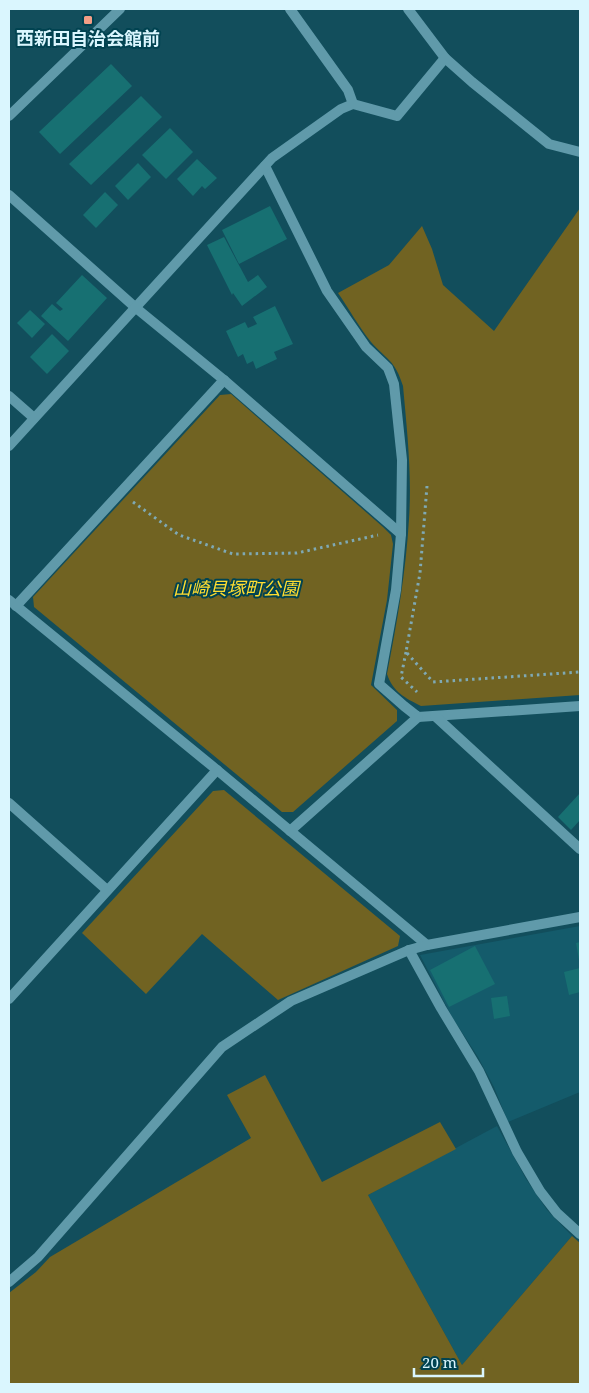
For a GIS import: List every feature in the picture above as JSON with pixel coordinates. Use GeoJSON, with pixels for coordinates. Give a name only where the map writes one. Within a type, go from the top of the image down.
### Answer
{"type":"FeatureCollection","features":[{"type":"Feature","properties":{"kind":"street"},"geometry":{"type":"LineString","coordinates":[[9,116],[120,9]]}},
{"type":"Feature","properties":{"kind":"street"},"geometry":{"type":"LineString","coordinates":[[290,9],[348,90],[353,104]]}},
{"type":"Feature","properties":{"kind":"street"},"geometry":{"type":"LineString","coordinates":[[408,9],[445,58],[472,82],[549,144],[580,152]]}},
{"type":"Feature","properties":{"kind":"street"},"geometry":{"type":"LineString","coordinates":[[9,446],[272,158],[341,109],[353,104],[397,116],[445,58]]}},
{"type":"Feature","properties":{"kind":"street"},"geometry":{"type":"LineString","coordinates":[[265,166],[327,291],[366,347],[388,368],[394,384],[402,460],[401,534],[396,590],[379,684],[418,717]]}},
{"type":"Feature","properties":{"kind":"street"},"geometry":{"type":"LineString","coordinates":[[9,195],[136,308],[224,380],[401,534]]}},
{"type":"Feature","properties":{"kind":"street"},"geometry":{"type":"LineString","coordinates":[[224,380],[120,493],[12,603],[217,770],[426,945]]}},
{"type":"Feature","properties":{"kind":"street"},"geometry":{"type":"LineString","coordinates":[[9,396],[34,418]]}},
{"type":"Feature","properties":{"kind":"street"},"geometry":{"type":"LineString","coordinates":[[290,831],[418,717],[580,706]]}},
{"type":"Feature","properties":{"kind":"street"},"geometry":{"type":"LineString","coordinates":[[435,716],[580,849]]}},
{"type":"Feature","properties":{"kind":"street"},"geometry":{"type":"LineString","coordinates":[[9,998],[217,770]]}},
{"type":"Feature","properties":{"kind":"street"},"geometry":{"type":"LineString","coordinates":[[9,803],[107,890]]}},
{"type":"Feature","properties":{"kind":"street"},"geometry":{"type":"LineString","coordinates":[[9,1282],[38,1257],[222,1047],[291,1001],[408,950],[426,945],[580,917]]}},
{"type":"Feature","properties":{"kind":"street"},"geometry":{"type":"LineString","coordinates":[[408,950],[479,1072],[517,1152],[540,1192],[557,1213],[580,1234]]}},
{"type":"Feature","properties":{"kind":"path"},"geometry":{"type":"LineString","coordinates":[[417,692],[401,677],[420,573],[427,486]]}},
{"type":"Feature","properties":{"kind":"path"},"geometry":{"type":"LineString","coordinates":[[120,493],[179,535],[233,554],[297,552],[379,535],[389,524]]}},
{"type":"Feature","properties":{"kind":"path"},"geometry":{"type":"LineString","coordinates":[[406,652],[433,682],[580,672]]}},
{"type":"Feature","properties":{"kind":"shaded area"},"geometry":{"type":"Polygon","coordinates":[[[580,926],[580,1092],[508,1122],[494,1087],[478,1057],[452,1017],[420,955],[580,926]]]}},
{"type":"Feature","properties":{"kind":"shaded area"},"geometry":{"type":"Polygon","coordinates":[[[497,1126],[526,1179],[547,1210],[572,1236],[462,1365],[368,1195],[497,1126]]]}},
{"type":"Feature","properties":{"kind":"green space"},"geometry":{"type":"Polygon","coordinates":[[[580,208],[580,695],[421,706],[396,690],[387,674],[401,597],[410,502],[403,386],[394,365],[371,342],[338,293],[389,265],[422,226],[432,249],[443,285],[494,331],[580,208]]]}},
{"type":"Feature","properties":{"kind":"green space","name":"山崎貝塚町公園"},"geometry":{"type":"Polygon","coordinates":[[[231,394],[383,527],[391,535],[393,544],[387,600],[371,685],[397,710],[397,721],[293,812],[282,812],[34,607],[33,597],[220,395],[231,394]]]}},
{"type":"Feature","properties":{"kind":"green space"},"geometry":{"type":"Polygon","coordinates":[[[224,790],[400,936],[398,946],[278,1000],[202,934],[146,994],[82,933],[213,791],[224,790]]]}},
{"type":"Feature","properties":{"kind":"green space"},"geometry":{"type":"Polygon","coordinates":[[[265,1075],[322,1182],[440,1122],[456,1149],[368,1195],[462,1365],[572,1236],[580,1243],[580,1384],[9,1384],[9,1293],[36,1272],[50,1257],[251,1138],[227,1095],[265,1075]]]}},
{"type":"Feature","properties":{"kind":"building"},"geometry":{"type":"Polygon","coordinates":[[[111,64],[132,86],[60,154],[39,132],[111,64]]]}},
{"type":"Feature","properties":{"kind":"building"},"geometry":{"type":"Polygon","coordinates":[[[141,96],[162,117],[91,185],[69,164],[141,96]]]}},
{"type":"Feature","properties":{"kind":"building"},"geometry":{"type":"Polygon","coordinates":[[[170,128],[193,152],[166,179],[142,155],[170,128]]]}},
{"type":"Feature","properties":{"kind":"building"},"geometry":{"type":"Polygon","coordinates":[[[197,159],[217,178],[205,189],[202,186],[193,196],[177,179],[197,159]]]}},
{"type":"Feature","properties":{"kind":"building"},"geometry":{"type":"Polygon","coordinates":[[[138,163],[151,177],[128,200],[115,186],[138,163]]]}},
{"type":"Feature","properties":{"kind":"building"},"geometry":{"type":"Polygon","coordinates":[[[105,192],[118,205],[96,228],[83,215],[105,192]]]}},
{"type":"Feature","properties":{"kind":"building"},"geometry":{"type":"Polygon","coordinates":[[[270,206],[287,239],[239,264],[222,230],[270,206]]]}},
{"type":"Feature","properties":{"kind":"building"},"geometry":{"type":"Polygon","coordinates":[[[224,237],[248,282],[258,275],[267,287],[242,306],[233,293],[232,295],[207,245],[224,237]]]}},
{"type":"Feature","properties":{"kind":"building"},"geometry":{"type":"Polygon","coordinates":[[[82,275],[107,298],[68,341],[41,316],[52,304],[60,311],[63,309],[56,303],[82,275]]]}},
{"type":"Feature","properties":{"kind":"building"},"geometry":{"type":"Polygon","coordinates":[[[275,306],[293,344],[274,352],[277,359],[256,369],[253,361],[247,364],[243,354],[238,357],[226,331],[245,322],[248,328],[257,324],[253,317],[275,306]]]}},
{"type":"Feature","properties":{"kind":"building"},"geometry":{"type":"Polygon","coordinates":[[[30,310],[45,324],[32,338],[17,323],[30,310]]]}},
{"type":"Feature","properties":{"kind":"building"},"geometry":{"type":"Polygon","coordinates":[[[52,334],[69,351],[47,374],[30,357],[52,334]]]}},
{"type":"Feature","properties":{"kind":"building"},"geometry":{"type":"Polygon","coordinates":[[[580,793],[580,820],[571,830],[558,817],[580,793]]]}},
{"type":"Feature","properties":{"kind":"building"},"geometry":{"type":"Polygon","coordinates":[[[580,942],[580,960],[579,960],[576,943],[580,942]]]}},
{"type":"Feature","properties":{"kind":"building"},"geometry":{"type":"Polygon","coordinates":[[[475,946],[495,984],[449,1007],[430,970],[475,946]]]}},
{"type":"Feature","properties":{"kind":"building"},"geometry":{"type":"Polygon","coordinates":[[[580,968],[580,992],[569,995],[564,972],[580,968]]]}},
{"type":"Feature","properties":{"kind":"building"},"geometry":{"type":"Polygon","coordinates":[[[507,996],[510,1016],[494,1019],[491,998],[507,996]]]}},
{"type":"Feature","properties":{"kind":"place","name":"西新田自治会館前"},"geometry":{"type":"Point","coordinates":[88,20]}}]}
